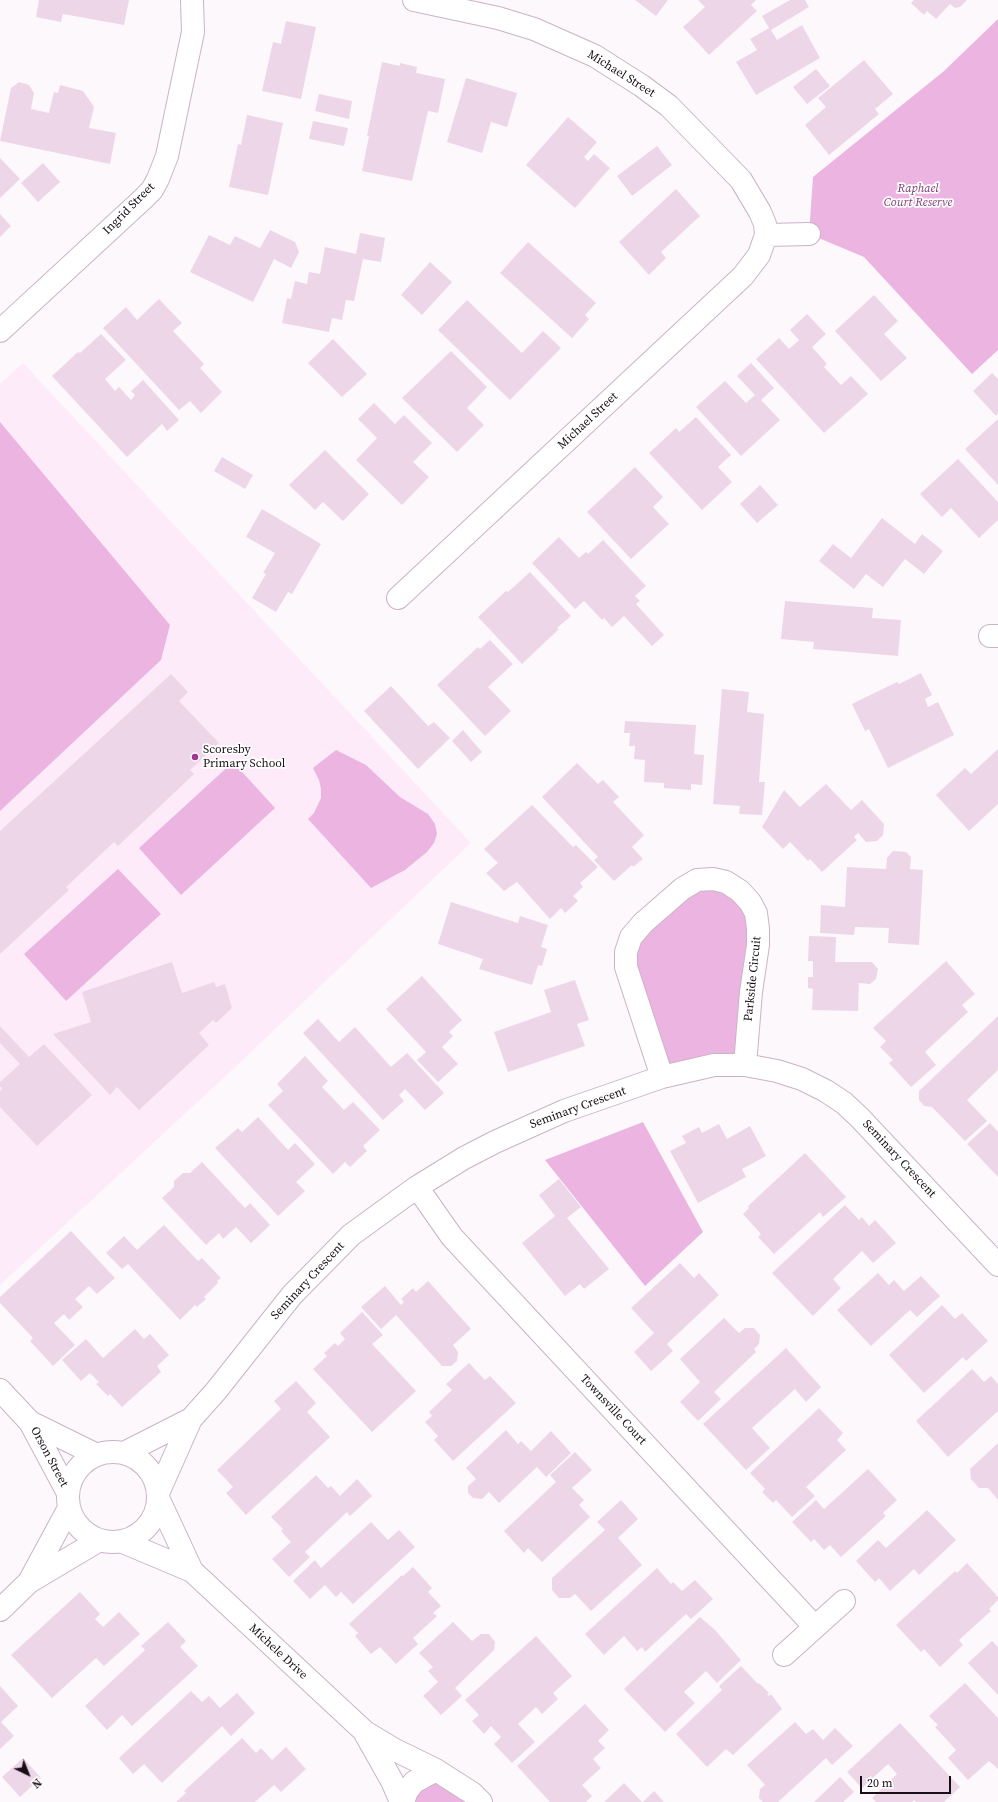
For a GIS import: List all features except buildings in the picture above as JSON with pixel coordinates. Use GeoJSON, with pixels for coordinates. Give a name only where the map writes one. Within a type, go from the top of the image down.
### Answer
{"type":"FeatureCollection","features":[{"type":"Feature","properties":{"kind":"street","name":"Ingrid Street"},"geometry":{"type":"LineString","coordinates":[[0,331],[152,190],[167,156],[193,32],[192,0]]}},
{"type":"Feature","properties":{"kind":"street","name":"Michael Street"},"geometry":{"type":"LineString","coordinates":[[398,598],[742,276],[759,255],[766,235],[765,224],[760,212],[741,180],[669,106],[642,86],[595,56],[534,29],[498,18],[414,0]]}},
{"type":"Feature","properties":{"kind":"street"},"geometry":{"type":"LineString","coordinates":[[766,235],[809,234]]}},
{"type":"Feature","properties":{"kind":"street","name":"Parkside Circuit"},"geometry":{"type":"LineString","coordinates":[[662,1077],[626,967],[626,952],[631,937],[643,923],[682,889],[697,880],[712,879],[726,882],[740,891],[750,902],[756,913],[758,945],[745,1065]]}},
{"type":"Feature","properties":{"kind":"street","name":"Seminary Crescent"},"geometry":{"type":"LineString","coordinates":[[159,1495],[191,1419],[216,1391],[278,1312],[314,1271],[351,1235],[417,1187],[464,1158],[529,1126],[662,1077],[714,1065],[745,1065],[778,1071],[802,1079],[826,1091],[844,1103],[886,1144],[998,1265]]}},
{"type":"Feature","properties":{"kind":"street","name":"Townsville Court"},"geometry":{"type":"LineString","coordinates":[[417,1187],[452,1237],[815,1627]]}},
{"type":"Feature","properties":{"kind":"street","name":"Orson Street"},"geometry":{"type":"LineString","coordinates":[[0,1390],[30,1422],[68,1500]]}},
{"type":"Feature","properties":{"kind":"street","name":"Seminary Crescent"},"geometry":{"type":"LineString","coordinates":[[124,1453],[191,1419]]}},
{"type":"Feature","properties":{"kind":"street","name":"Orson Street"},"geometry":{"type":"LineString","coordinates":[[30,1422],[97,1455]]}},
{"type":"Feature","properties":{"kind":"street"},"geometry":{"type":"LineString","coordinates":[[29,1582],[68,1500],[71,1480],[77,1470],[86,1461],[97,1455],[111,1452],[124,1453],[137,1458],[147,1466],[155,1478],[159,1495],[156,1515],[148,1527],[137,1536],[123,1542],[110,1543],[98,1541],[85,1533],[74,1522],[68,1500]]}},
{"type":"Feature","properties":{"kind":"street","name":"Michele Drive"},"geometry":{"type":"LineString","coordinates":[[159,1495],[192,1571]]}},
{"type":"Feature","properties":{"kind":"street"},"geometry":{"type":"LineString","coordinates":[[0,1610],[29,1582],[98,1541]]}},
{"type":"Feature","properties":{"kind":"street","name":"Michele Drive"},"geometry":{"type":"LineString","coordinates":[[123,1542],[192,1571],[364,1732],[395,1750],[436,1770],[472,1793],[482,1802]]}},
{"type":"Feature","properties":{"kind":"street"},"geometry":{"type":"LineString","coordinates":[[784,1655],[844,1601]]}},
{"type":"Feature","properties":{"kind":"street","name":"Michele Drive"},"geometry":{"type":"LineString","coordinates":[[364,1732],[392,1781],[402,1802]]}},
{"type":"Feature","properties":{"kind":"street"},"geometry":{"type":"LineString","coordinates":[[402,1802],[406,1791],[414,1782],[436,1770]]}},
{"type":"Feature","properties":{"kind":"shaded area","name":"Scoresby Primary School"},"geometry":{"type":"Polygon","coordinates":[[[23,363],[471,843],[231,1071],[0,1285],[0,384],[23,363]]]}},
{"type":"Feature","properties":{"kind":"green space","name":"Raphael Court Reserve"},"geometry":{"type":"Polygon","coordinates":[[[998,19],[998,350],[972,374],[864,257],[809,234],[813,177],[944,71],[998,19]]]}},
{"type":"Feature","properties":{"kind":"green space"},"geometry":{"type":"Polygon","coordinates":[[[0,422],[170,625],[161,660],[0,811],[0,422]]]}},
{"type":"Feature","properties":{"kind":"green space"},"geometry":{"type":"Polygon","coordinates":[[[336,750],[366,765],[400,797],[428,814],[435,824],[437,834],[434,843],[427,852],[405,870],[371,888],[308,819],[314,813],[321,798],[319,780],[313,768],[336,750]]]}},
{"type":"Feature","properties":{"kind":"green space"},"geometry":{"type":"Polygon","coordinates":[[[233,762],[275,808],[181,895],[139,848],[233,762]]]}},
{"type":"Feature","properties":{"kind":"green space"},"geometry":{"type":"Polygon","coordinates":[[[118,869],[161,914],[66,1001],[24,954],[118,869]]]}},
{"type":"Feature","properties":{"kind":"green space"},"geometry":{"type":"Polygon","coordinates":[[[697,880],[750,902],[745,1065],[662,1077],[637,1004],[631,937],[697,880]]]}},
{"type":"Feature","properties":{"kind":"green space"},"geometry":{"type":"Polygon","coordinates":[[[643,1122],[703,1232],[645,1286],[545,1160],[643,1122]]]}},
{"type":"Feature","properties":{"kind":"green space"},"geometry":{"type":"Polygon","coordinates":[[[426,1775],[481,1802],[403,1802],[426,1775]]]}},
{"type":"Feature","properties":{"kind":"place","name":"Scoresby Primary School"},"geometry":{"type":"Point","coordinates":[195,757]}}]}
